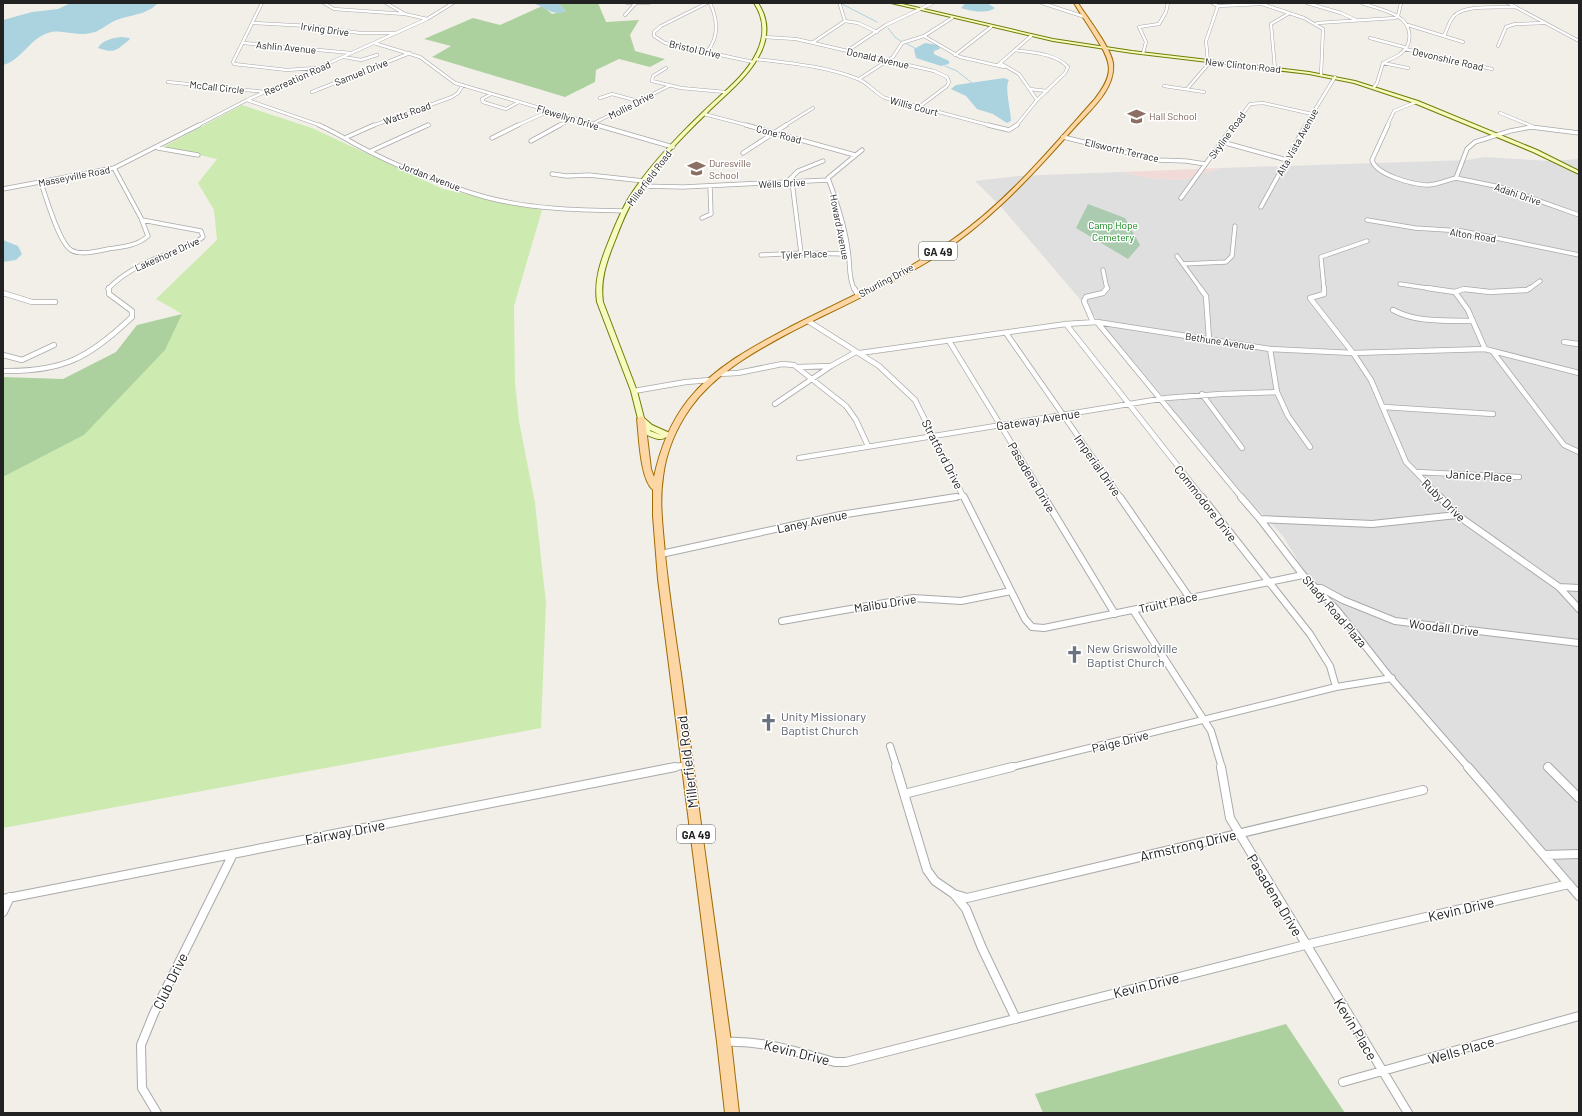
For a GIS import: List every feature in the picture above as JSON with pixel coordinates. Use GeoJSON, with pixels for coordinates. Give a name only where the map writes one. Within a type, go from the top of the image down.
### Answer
{"type":"FeatureCollection","features":[{"type":"Feature","properties":{"kind":"main road","name":"Millerfield Road"},"geometry":{"type":"LineString","coordinates":[[732,1113],[687,765],[656,506],[656,490],[660,464],[670,436],[658,437],[647,432],[634,391],[600,302],[598,288],[602,265],[624,211],[642,184],[673,147],[742,76],[754,60],[764,37],[763,15],[756,3]]}},
{"type":"Feature","properties":{"kind":"main road","name":"New Clinton Road"},"geometry":{"type":"LineString","coordinates":[[893,3],[1031,36],[1105,48],[1335,77],[1374,87],[1416,102],[1550,157],[1579,173]]}},
{"type":"Feature","properties":{"kind":"main road","name":"Shurling Drive"},"geometry":{"type":"LineString","coordinates":[[670,436],[688,406],[718,374],[750,352],[935,254],[975,226],[999,206],[1064,137],[1109,84],[1112,76],[1112,65],[1105,48],[1076,3]]}},
{"type":"Feature","properties":{"kind":"main road"},"geometry":{"type":"LineString","coordinates":[[643,421],[647,469],[656,490]]}},
{"type":"Feature","properties":{"kind":"street"},"geometry":{"type":"LineString","coordinates":[[262,3],[243,41],[244,43],[233,62],[237,65],[287,70],[319,68]]}},
{"type":"Feature","properties":{"kind":"street"},"geometry":{"type":"LineString","coordinates":[[324,3],[334,9],[405,14],[426,19]]}},
{"type":"Feature","properties":{"kind":"street"},"geometry":{"type":"LineString","coordinates":[[386,3],[405,14]]}},
{"type":"Feature","properties":{"kind":"street","name":"Recreation Road"},"geometry":{"type":"LineString","coordinates":[[142,156],[247,100],[426,19],[453,3]]}},
{"type":"Feature","properties":{"kind":"street"},"geometry":{"type":"LineString","coordinates":[[627,3],[649,3]]}},
{"type":"Feature","properties":{"kind":"street","name":"Bristol Drive"},"geometry":{"type":"LineString","coordinates":[[707,3],[661,26],[654,34],[656,38],[665,43],[754,60]]}},
{"type":"Feature","properties":{"kind":"street"},"geometry":{"type":"LineString","coordinates":[[707,52],[714,40],[717,21],[710,3]]}},
{"type":"Feature","properties":{"kind":"street"},"geometry":{"type":"LineString","coordinates":[[847,51],[886,25],[933,3]]}},
{"type":"Feature","properties":{"kind":"street"},"geometry":{"type":"LineString","coordinates":[[1042,3],[1085,17]]}},
{"type":"Feature","properties":{"kind":"street"},"geometry":{"type":"LineString","coordinates":[[1143,53],[1146,42],[1139,27],[1159,24],[1166,12],[1168,3]]}},
{"type":"Feature","properties":{"kind":"street"},"geometry":{"type":"LineString","coordinates":[[1212,3],[1218,6],[1245,6],[1260,3],[1288,14],[1317,22],[1398,16]]}},
{"type":"Feature","properties":{"kind":"street"},"geometry":{"type":"LineString","coordinates":[[1307,3],[1341,13],[1356,20]]}},
{"type":"Feature","properties":{"kind":"street"},"geometry":{"type":"LineString","coordinates":[[1362,3],[1398,16],[1408,26],[1462,42]]}},
{"type":"Feature","properties":{"kind":"street"},"geometry":{"type":"LineString","coordinates":[[1398,16],[1398,10],[1401,3]]}},
{"type":"Feature","properties":{"kind":"street"},"geometry":{"type":"LineString","coordinates":[[1508,3],[1579,41]]}},
{"type":"Feature","properties":{"kind":"street"},"geometry":{"type":"LineString","coordinates":[[625,15],[636,4]]}},
{"type":"Feature","properties":{"kind":"street"},"geometry":{"type":"LineString","coordinates":[[840,5],[845,21]]}},
{"type":"Feature","properties":{"kind":"street"},"geometry":{"type":"LineString","coordinates":[[1187,89],[1209,62],[1206,41],[1218,6]]}},
{"type":"Feature","properties":{"kind":"street"},"geometry":{"type":"LineString","coordinates":[[1444,36],[1454,16],[1458,13],[1474,9],[1516,7]]}},
{"type":"Feature","properties":{"kind":"street"},"geometry":{"type":"LineString","coordinates":[[1275,69],[1271,24],[1288,14]]}},
{"type":"Feature","properties":{"kind":"street"},"geometry":{"type":"LineString","coordinates":[[859,79],[893,57],[898,47],[902,43],[924,36],[952,18]]}},
{"type":"Feature","properties":{"kind":"street"},"geometry":{"type":"LineString","coordinates":[[812,43],[845,21],[858,23],[877,32]]}},
{"type":"Feature","properties":{"kind":"street"},"geometry":{"type":"LineString","coordinates":[[1317,22],[1323,29],[1321,75]]}},
{"type":"Feature","properties":{"kind":"street","name":"Irving Drive"},"geometry":{"type":"LineString","coordinates":[[253,23],[310,26],[360,33],[396,33]]}},
{"type":"Feature","properties":{"kind":"street"},"geometry":{"type":"LineString","coordinates":[[1498,46],[1506,27],[1515,24],[1545,23]]}},
{"type":"Feature","properties":{"kind":"street"},"geometry":{"type":"LineString","coordinates":[[1374,87],[1378,83],[1383,63],[1400,54],[1405,48],[1410,34],[1408,26]]}},
{"type":"Feature","properties":{"kind":"street"},"geometry":{"type":"LineString","coordinates":[[955,55],[991,27]]}},
{"type":"Feature","properties":{"kind":"street"},"geometry":{"type":"LineString","coordinates":[[924,36],[955,55],[967,60],[999,64],[1011,68],[1019,74],[1037,100],[1067,71],[1066,64],[1057,59],[1015,50]]}},
{"type":"Feature","properties":{"kind":"street"},"geometry":{"type":"LineString","coordinates":[[999,64],[1031,36]]}},
{"type":"Feature","properties":{"kind":"street","name":"Donald Avenue"},"geometry":{"type":"LineString","coordinates":[[764,37],[792,38],[939,73],[948,78],[949,82],[947,86],[918,107]]}},
{"type":"Feature","properties":{"kind":"street","name":"Devonshire Road"},"geometry":{"type":"LineString","coordinates":[[1370,38],[1492,69]]}},
{"type":"Feature","properties":{"kind":"street","name":"Ashlin Avenue"},"geometry":{"type":"LineString","coordinates":[[244,43],[352,53]]}},
{"type":"Feature","properties":{"kind":"street","name":"Flewellyn Drive"},"geometry":{"type":"LineString","coordinates":[[374,43],[410,53],[425,61],[451,80],[463,85],[573,119],[673,147]]}},
{"type":"Feature","properties":{"kind":"street","name":"Samuel Drive"},"geometry":{"type":"LineString","coordinates":[[312,92],[410,53]]}},
{"type":"Feature","properties":{"kind":"street"},"geometry":{"type":"LineString","coordinates":[[344,57],[361,60],[377,55]]}},
{"type":"Feature","properties":{"kind":"street","name":"Willis Court"},"geometry":{"type":"LineString","coordinates":[[754,60],[809,66],[859,79],[882,97],[1009,130],[1016,127],[1037,100]]}},
{"type":"Feature","properties":{"kind":"street"},"geometry":{"type":"LineString","coordinates":[[1383,63],[1408,68]]}},
{"type":"Feature","properties":{"kind":"street"},"geometry":{"type":"LineString","coordinates":[[666,68],[653,76],[651,79],[670,86],[725,92]]}},
{"type":"Feature","properties":{"kind":"street","name":"Alta Vista Avenue"},"geometry":{"type":"LineString","coordinates":[[1261,207],[1312,114],[1335,77]]}},
{"type":"Feature","properties":{"kind":"street","name":"McCall Circle"},"geometry":{"type":"LineString","coordinates":[[168,82],[265,92]]}},
{"type":"Feature","properties":{"kind":"street","name":"Watts Road"},"geometry":{"type":"LineString","coordinates":[[347,137],[397,116],[452,97],[458,93],[463,85]]}},
{"type":"Feature","properties":{"kind":"street","name":"Mollie Drive"},"geometry":{"type":"LineString","coordinates":[[592,124],[670,86]]}},
{"type":"Feature","properties":{"kind":"street"},"geometry":{"type":"LineString","coordinates":[[1164,86],[1204,92]]}},
{"type":"Feature","properties":{"kind":"street"},"geometry":{"type":"LineString","coordinates":[[1030,89],[1047,91]]}},
{"type":"Feature","properties":{"kind":"street"},"geometry":{"type":"LineString","coordinates":[[491,94],[482,99],[483,102],[506,109],[519,102]]}},
{"type":"Feature","properties":{"kind":"street"},"geometry":{"type":"LineString","coordinates":[[600,98],[612,94],[638,101]]}},
{"type":"Feature","properties":{"kind":"street","name":"Jordan Avenue"},"geometry":{"type":"LineString","coordinates":[[247,100],[347,137],[356,144],[427,175],[503,201],[540,206],[624,211]]}},
{"type":"Feature","properties":{"kind":"street"},"geometry":{"type":"LineString","coordinates":[[1416,102],[1394,111],[1374,154],[1373,164],[1389,176],[1426,185],[1456,178],[1468,147],[1475,142],[1518,128],[1535,126]]}},
{"type":"Feature","properties":{"kind":"street","name":"Skyline Road"},"geometry":{"type":"LineString","coordinates":[[1181,198],[1250,104],[1263,103],[1312,114]]}},
{"type":"Feature","properties":{"kind":"street"},"geometry":{"type":"LineString","coordinates":[[744,153],[813,108]]}},
{"type":"Feature","properties":{"kind":"street"},"geometry":{"type":"LineString","coordinates":[[492,138],[549,111]]}},
{"type":"Feature","properties":{"kind":"street"},"geometry":{"type":"LineString","coordinates":[[1500,113],[1535,126],[1579,133]]}},
{"type":"Feature","properties":{"kind":"street","name":"Cone Road"},"geometry":{"type":"LineString","coordinates":[[704,114],[855,155]]}},
{"type":"Feature","properties":{"kind":"street"},"geometry":{"type":"LineString","coordinates":[[531,141],[534,138],[573,119]]}},
{"type":"Feature","properties":{"kind":"street"},"geometry":{"type":"LineString","coordinates":[[371,151],[428,125]]}},
{"type":"Feature","properties":{"kind":"street","name":"Ellsworth Terrace"},"geometry":{"type":"LineString","coordinates":[[1064,137],[1157,160],[1186,160],[1205,164]]}},
{"type":"Feature","properties":{"kind":"street"},"geometry":{"type":"LineString","coordinates":[[1222,142],[1287,160]]}},
{"type":"Feature","properties":{"kind":"street"},"geometry":{"type":"LineString","coordinates":[[158,148],[198,155]]}},
{"type":"Feature","properties":{"kind":"street","name":"Howard Avenue"},"geometry":{"type":"LineString","coordinates":[[858,295],[852,284],[847,267],[849,260],[837,202],[828,180],[829,177],[862,150]]}},
{"type":"Feature","properties":{"kind":"street","name":"Masseyville Road"},"geometry":{"type":"LineString","coordinates":[[3,189],[114,168],[142,156]]}},
{"type":"Feature","properties":{"kind":"street"},"geometry":{"type":"LineString","coordinates":[[801,253],[789,182],[790,179],[810,164],[823,161]]}},
{"type":"Feature","properties":{"kind":"street"},"geometry":{"type":"LineString","coordinates":[[114,168],[142,220]]}},
{"type":"Feature","properties":{"kind":"street","name":"Wells Drive"},"geometry":{"type":"LineString","coordinates":[[552,174],[567,176],[589,175],[642,184],[710,186],[828,180]]}},
{"type":"Feature","properties":{"kind":"street","name":"Adahi Drive"},"geometry":{"type":"LineString","coordinates":[[1456,178],[1500,187],[1579,215]]}},
{"type":"Feature","properties":{"kind":"street","name":"Lakeshore Drive"},"geometry":{"type":"LineString","coordinates":[[41,183],[62,238],[68,249],[75,252],[95,251],[138,242],[148,236],[142,220]]}},
{"type":"Feature","properties":{"kind":"street"},"geometry":{"type":"LineString","coordinates":[[702,218],[711,214],[710,186]]}},
{"type":"Feature","properties":{"kind":"street","name":"Lakeshore Drive"},"geometry":{"type":"LineString","coordinates":[[3,371],[45,370],[59,368],[78,360],[132,317],[132,311],[109,294],[108,288],[113,283],[141,264],[193,244],[204,237],[201,231],[142,220]]}},
{"type":"Feature","properties":{"kind":"street","name":"Alton Road"},"geometry":{"type":"LineString","coordinates":[[1367,220],[1415,228],[1462,231],[1579,255]]}},
{"type":"Feature","properties":{"kind":"street"},"geometry":{"type":"LineString","coordinates":[[1183,264],[1226,262],[1232,256],[1235,226]]}},
{"type":"Feature","properties":{"kind":"street","name":"Ruby Drive"},"geometry":{"type":"LineString","coordinates":[[1367,241],[1357,243],[1346,250],[1321,257],[1324,294],[1310,298],[1353,353],[1371,380],[1384,407],[1406,462],[1457,515],[1506,548],[1559,588],[1579,609]]}},
{"type":"Feature","properties":{"kind":"street","name":"Tyler Place"},"geometry":{"type":"LineString","coordinates":[[761,255],[801,253],[847,254]]}},
{"type":"Feature","properties":{"kind":"street"},"geometry":{"type":"LineString","coordinates":[[1177,256],[1206,296],[1209,339]]}},
{"type":"Feature","properties":{"kind":"street","name":"Shady Road Plaza"},"geometry":{"type":"LineString","coordinates":[[1103,270],[1107,289],[1103,293],[1086,297],[1084,300],[1095,322],[1260,519],[1303,575],[1337,610],[1392,678],[1579,896]]}},
{"type":"Feature","properties":{"kind":"street"},"geometry":{"type":"LineString","coordinates":[[1400,284],[1455,292],[1464,289],[1490,292],[1527,290],[1540,281]]}},
{"type":"Feature","properties":{"kind":"street"},"geometry":{"type":"LineString","coordinates":[[1455,292],[1468,310],[1485,349]]}},
{"type":"Feature","properties":{"kind":"street"},"geometry":{"type":"LineString","coordinates":[[3,293],[32,302],[56,302]]}},
{"type":"Feature","properties":{"kind":"street"},"geometry":{"type":"LineString","coordinates":[[1393,310],[1401,316],[1413,318],[1472,321]]}},
{"type":"Feature","properties":{"kind":"street","name":"Stratford Drive"},"geometry":{"type":"LineString","coordinates":[[808,321],[839,339],[894,379],[908,392],[919,407],[1028,624],[1032,627]]}},
{"type":"Feature","properties":{"kind":"street","name":"Bethune Avenue"},"geometry":{"type":"LineString","coordinates":[[718,374],[738,373],[789,364],[797,367],[831,366],[858,353],[1066,324],[1095,322],[1270,349],[1353,353],[1485,349],[1579,373]]}},
{"type":"Feature","properties":{"kind":"street","name":"Commodore Drive"},"geometry":{"type":"LineString","coordinates":[[1066,324],[1314,641],[1327,660],[1335,678],[1336,687]]}},
{"type":"Feature","properties":{"kind":"street","name":"Imperial Drive"},"geometry":{"type":"LineString","coordinates":[[1006,333],[1189,597]]}},
{"type":"Feature","properties":{"kind":"street","name":"Pasadena Drive"},"geometry":{"type":"LineString","coordinates":[[949,341],[1115,614]]}},
{"type":"Feature","properties":{"kind":"street"},"geometry":{"type":"LineString","coordinates":[[1564,342],[1579,344]]}},
{"type":"Feature","properties":{"kind":"street"},"geometry":{"type":"LineString","coordinates":[[3,355],[22,360],[54,345]]}},
{"type":"Feature","properties":{"kind":"street"},"geometry":{"type":"LineString","coordinates":[[1270,349],[1277,392],[1288,416],[1310,447]]}},
{"type":"Feature","properties":{"kind":"street"},"geometry":{"type":"LineString","coordinates":[[1493,351],[1564,445],[1579,452]]}},
{"type":"Feature","properties":{"kind":"street"},"geometry":{"type":"LineString","coordinates":[[774,404],[831,366]]}},
{"type":"Feature","properties":{"kind":"street"},"geometry":{"type":"LineString","coordinates":[[797,367],[846,406],[856,420],[868,446]]}},
{"type":"Feature","properties":{"kind":"street"},"geometry":{"type":"LineString","coordinates":[[634,391],[686,382],[711,380]]}},
{"type":"Feature","properties":{"kind":"street","name":"Gateway Avenue"},"geometry":{"type":"LineString","coordinates":[[799,458],[1160,398],[1202,394],[1277,392]]}},
{"type":"Feature","properties":{"kind":"street"},"geometry":{"type":"LineString","coordinates":[[1202,394],[1242,448]]}},
{"type":"Feature","properties":{"kind":"street"},"geometry":{"type":"LineString","coordinates":[[1384,407],[1493,414]]}},
{"type":"Feature","properties":{"kind":"street","name":"Janice Place"},"geometry":{"type":"LineString","coordinates":[[1416,472],[1519,477]]}},
{"type":"Feature","properties":{"kind":"street","name":"Laney Avenue"},"geometry":{"type":"LineString","coordinates":[[661,554],[840,515],[964,496]]}},
{"type":"Feature","properties":{"kind":"street"},"geometry":{"type":"LineString","coordinates":[[1260,519],[1372,524],[1457,515]]}},
{"type":"Feature","properties":{"kind":"street","name":"Truitt Place"},"geometry":{"type":"LineString","coordinates":[[1032,627],[1044,628],[1189,597],[1303,575]]}},
{"type":"Feature","properties":{"kind":"street","name":"Woodall Drive"},"geometry":{"type":"LineString","coordinates":[[1316,588],[1321,588],[1343,600],[1395,621],[1579,643]]}},
{"type":"Feature","properties":{"kind":"street"},"geometry":{"type":"LineString","coordinates":[[1559,588],[1579,588]]}},
{"type":"Feature","properties":{"kind":"street","name":"Malibu Drive"},"geometry":{"type":"LineString","coordinates":[[782,621],[913,598],[961,601],[1012,591]]}},
{"type":"Feature","properties":{"kind":"street","name":"Pasadena Drive"},"geometry":{"type":"LineString","coordinates":[[1133,610],[1211,730],[1219,750],[1226,804],[1230,818],[1305,945]]}},
{"type":"Feature","properties":{"kind":"street","name":"Paige Drive"},"geometry":{"type":"LineString","coordinates":[[904,794],[1336,687],[1392,678]]}},
{"type":"Feature","properties":{"kind":"street"},"geometry":{"type":"LineString","coordinates":[[890,746],[927,870],[938,885],[954,894],[966,909],[982,948],[1016,1019]]}},
{"type":"Feature","properties":{"kind":"street","name":"Fairway Drive"},"geometry":{"type":"LineString","coordinates":[[7,898],[687,765]]}},
{"type":"Feature","properties":{"kind":"street"},"geometry":{"type":"LineString","coordinates":[[1548,767],[1579,798]]}},
{"type":"Feature","properties":{"kind":"street","name":"Armstrong Drive"},"geometry":{"type":"LineString","coordinates":[[954,894],[968,898],[1423,790]]}},
{"type":"Feature","properties":{"kind":"street","name":"Club Drive"},"geometry":{"type":"LineString","coordinates":[[157,1113],[142,1088],[141,1045],[154,1013],[233,854]]}},
{"type":"Feature","properties":{"kind":"street"},"geometry":{"type":"LineString","coordinates":[[1544,855],[1579,854]]}},
{"type":"Feature","properties":{"kind":"street","name":"Kevin Drive"},"geometry":{"type":"LineString","coordinates":[[724,1042],[744,1041],[768,1044],[825,1060],[846,1062],[883,1054],[1305,945],[1569,884]]}},
{"type":"Feature","properties":{"kind":"street"},"geometry":{"type":"LineString","coordinates":[[3,912],[7,898]]}},
{"type":"Feature","properties":{"kind":"street","name":"Kevin Place"},"geometry":{"type":"LineString","coordinates":[[1305,945],[1408,1113]]}},
{"type":"Feature","properties":{"kind":"street","name":"Wells Place"},"geometry":{"type":"LineString","coordinates":[[1342,1082],[1579,1016]]}},
{"type":"Feature","properties":{"kind":"shaded area"},"geometry":{"type":"Polygon","coordinates":[[[1484,157],[1549,161],[1579,159],[1579,889],[1322,601],[1283,536],[1173,419],[1168,402],[1002,208],[975,181],[1018,176],[1122,172],[1149,178],[1182,180],[1221,168],[1468,160],[1484,157]]]}},
{"type":"Feature","properties":{"kind":"shaded area"},"geometry":{"type":"Polygon","coordinates":[[[1221,168],[1182,180],[1149,178],[1122,172],[1221,168]]]}},
{"type":"Feature","properties":{"kind":"green space"},"geometry":{"type":"Polygon","coordinates":[[[559,3],[598,3],[606,22],[639,20],[630,35],[635,51],[665,59],[650,67],[619,59],[596,70],[595,82],[565,97],[432,57],[451,46],[424,39],[473,18],[500,25],[542,6],[552,14],[565,11],[559,3]]]}},
{"type":"Feature","properties":{"kind":"green space"},"geometry":{"type":"Polygon","coordinates":[[[242,105],[312,128],[443,189],[542,210],[514,306],[515,382],[519,421],[535,503],[546,603],[541,728],[3,828],[3,477],[84,435],[182,314],[156,299],[217,240],[214,210],[198,183],[217,159],[163,147],[242,105]]]}},
{"type":"Feature","properties":{"kind":"green space","name":"Camp Hope Cemetery"},"geometry":{"type":"Polygon","coordinates":[[[1088,204],[1125,218],[1140,245],[1128,259],[1076,228],[1088,204]]]}},
{"type":"Feature","properties":{"kind":"green space"},"geometry":{"type":"Polygon","coordinates":[[[182,314],[165,350],[84,435],[3,477],[3,377],[63,379],[116,352],[137,325],[182,314]]]}},
{"type":"Feature","properties":{"kind":"green space"},"geometry":{"type":"Polygon","coordinates":[[[1286,1024],[1345,1113],[1043,1113],[1035,1094],[1286,1024]]]}},
{"type":"Feature","properties":{"kind":"water"},"geometry":{"type":"Polygon","coordinates":[[[71,3],[157,4],[146,11],[121,18],[92,33],[48,33],[41,36],[15,59],[3,65],[3,20],[32,12],[58,9],[71,3]]]}},
{"type":"Feature","properties":{"kind":"water"},"geometry":{"type":"Polygon","coordinates":[[[532,3],[559,3],[565,11],[555,13],[532,3]]]}},
{"type":"Feature","properties":{"kind":"water"},"geometry":{"type":"Polygon","coordinates":[[[966,3],[987,3],[995,8],[988,11],[974,11],[961,8],[966,3]]]}},
{"type":"Feature","properties":{"kind":"water"},"geometry":{"type":"Polygon","coordinates":[[[121,37],[130,38],[118,49],[109,51],[98,48],[105,41],[121,37]]]}},
{"type":"Feature","properties":{"kind":"water"},"geometry":{"type":"Polygon","coordinates":[[[925,43],[938,45],[940,49],[934,51],[934,54],[949,61],[949,64],[941,66],[916,58],[914,49],[925,43]]]}},
{"type":"Feature","properties":{"kind":"water"},"geometry":{"type":"Polygon","coordinates":[[[1004,78],[1009,80],[1007,93],[1011,121],[1007,123],[993,114],[977,109],[966,96],[951,89],[956,85],[1004,78]]]}},
{"type":"Feature","properties":{"kind":"water"},"geometry":{"type":"Polygon","coordinates":[[[3,240],[18,246],[22,254],[16,260],[3,262],[3,240]]]}},
{"type":"Feature","properties":{"kind":"waterway"},"geometry":{"type":"LineString","coordinates":[[840,3],[877,22]]}},
{"type":"Feature","properties":{"kind":"waterway"},"geometry":{"type":"LineString","coordinates":[[959,3],[964,4]]}},
{"type":"Feature","properties":{"kind":"waterway"},"geometry":{"type":"LineString","coordinates":[[888,28],[895,37],[902,42]]}},
{"type":"Feature","properties":{"kind":"waterway"},"geometry":{"type":"LineString","coordinates":[[905,43],[915,48]]}},
{"type":"Feature","properties":{"kind":"waterway"},"geometry":{"type":"LineString","coordinates":[[945,66],[957,71],[972,83]]}},
{"type":"Feature","properties":{"kind":"place","name":"Hall School"},"geometry":{"type":"Point","coordinates":[1136,116]}},
{"type":"Feature","properties":{"kind":"place","name":"Duresville School"},"geometry":{"type":"Point","coordinates":[696,169]}},
{"type":"Feature","properties":{"kind":"place","name":"New Griswoldville Baptist Church"},"geometry":{"type":"Point","coordinates":[1074,655]}},
{"type":"Feature","properties":{"kind":"place","name":"Unity Missionary Baptist Church"},"geometry":{"type":"Point","coordinates":[768,723]}}]}
